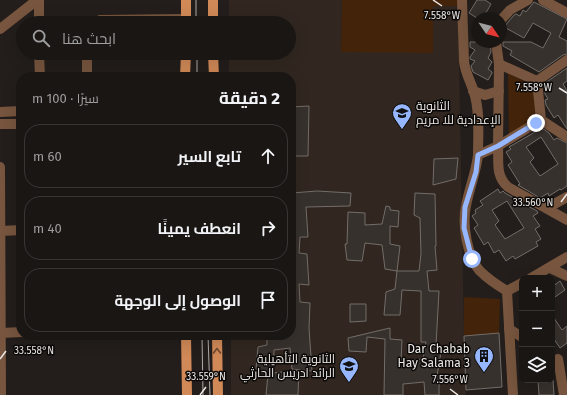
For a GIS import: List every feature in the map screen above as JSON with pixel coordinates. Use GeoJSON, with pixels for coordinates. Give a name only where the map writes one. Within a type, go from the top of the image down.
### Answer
{"type":"FeatureCollection","features":[{"type":"Feature","properties":{"kind":"main road"},"geometry":{"type":"LineString","coordinates":[[186,0],[186,16]]}},
{"type":"Feature","properties":{"kind":"main road"},"geometry":{"type":"LineString","coordinates":[[213,0],[213,16]]}},
{"type":"Feature","properties":{"kind":"main road"},"geometry":{"type":"LineString","coordinates":[[185,72],[186,60]]}},
{"type":"Feature","properties":{"kind":"main road"},"geometry":{"type":"LineString","coordinates":[[213,60],[214,72]]}},
{"type":"Feature","properties":{"kind":"main road"},"geometry":{"type":"LineString","coordinates":[[186,340],[186,395]]}},
{"type":"Feature","properties":{"kind":"main road"},"geometry":{"type":"LineString","coordinates":[[217,340],[218,395]]}},
{"type":"Feature","properties":{"kind":"street"},"geometry":{"type":"LineString","coordinates":[[38,0],[39,16]]}},
{"type":"Feature","properties":{"kind":"street"},"geometry":{"type":"LineString","coordinates":[[17,16],[38,0]]}},
{"type":"Feature","properties":{"kind":"street"},"geometry":{"type":"LineString","coordinates":[[462,0],[464,70],[475,96],[478,118],[478,155],[476,172],[465,207],[464,228],[472,259],[479,270],[492,282],[507,291]]}},
{"type":"Feature","properties":{"kind":"street"},"geometry":{"type":"LineString","coordinates":[[507,13],[510,10],[528,0]]}},
{"type":"Feature","properties":{"kind":"street"},"geometry":{"type":"LineString","coordinates":[[543,0],[567,12]]}},
{"type":"Feature","properties":{"kind":"street"},"geometry":{"type":"LineString","coordinates":[[0,29],[16,17]]}},
{"type":"Feature","properties":{"kind":"street"},"geometry":{"type":"LineString","coordinates":[[497,48],[499,64],[499,177],[508,187],[567,220]]}},
{"type":"Feature","properties":{"kind":"street"},"geometry":{"type":"LineString","coordinates":[[39,60],[40,72]]}},
{"type":"Feature","properties":{"kind":"street"},"geometry":{"type":"LineString","coordinates":[[87,60],[87,72]]}},
{"type":"Feature","properties":{"kind":"street"},"geometry":{"type":"LineString","coordinates":[[537,81],[567,60]]}},
{"type":"Feature","properties":{"kind":"street"},"geometry":{"type":"LineString","coordinates":[[499,64],[537,81]]}},
{"type":"Feature","properties":{"kind":"street"},"geometry":{"type":"LineString","coordinates":[[537,81],[541,120]]}},
{"type":"Feature","properties":{"kind":"street"},"geometry":{"type":"LineString","coordinates":[[473,91],[485,95],[499,91]]}},
{"type":"Feature","properties":{"kind":"street"},"geometry":{"type":"LineString","coordinates":[[0,118],[0,112],[16,111]]}},
{"type":"Feature","properties":{"kind":"street"},"geometry":{"type":"LineString","coordinates":[[478,155],[498,146],[541,120]]}},
{"type":"Feature","properties":{"kind":"street"},"geometry":{"type":"LineString","coordinates":[[541,120],[567,137]]}},
{"type":"Feature","properties":{"kind":"street"},"geometry":{"type":"LineString","coordinates":[[0,124],[16,124]]}},
{"type":"Feature","properties":{"kind":"street"},"geometry":{"type":"LineString","coordinates":[[0,167],[2,395]]}},
{"type":"Feature","properties":{"kind":"street"},"geometry":{"type":"LineString","coordinates":[[547,208],[567,197]]}},
{"type":"Feature","properties":{"kind":"street"},"geometry":{"type":"LineString","coordinates":[[1,231],[16,230]]}},
{"type":"Feature","properties":{"kind":"street"},"geometry":{"type":"LineString","coordinates":[[537,275],[567,256]]}},
{"type":"Feature","properties":{"kind":"street"},"geometry":{"type":"LineString","coordinates":[[550,268],[567,276]]}},
{"type":"Feature","properties":{"kind":"street"},"geometry":{"type":"LineString","coordinates":[[507,291],[519,285]]}},
{"type":"Feature","properties":{"kind":"street"},"geometry":{"type":"LineString","coordinates":[[507,291],[513,395]]}},
{"type":"Feature","properties":{"kind":"street"},"geometry":{"type":"LineString","coordinates":[[509,329],[519,335]]}},
{"type":"Feature","properties":{"kind":"street"},"geometry":{"type":"LineString","coordinates":[[2,333],[16,332]]}},
{"type":"Feature","properties":{"kind":"street"},"geometry":{"type":"LineString","coordinates":[[559,356],[564,395]]}},
{"type":"Feature","properties":{"kind":"shaded area"},"geometry":{"type":"Polygon","coordinates":[[[229,0],[342,0],[341,52],[433,6],[458,6],[466,395],[231,395],[231,340],[296,340],[296,72],[229,72],[229,60],[296,60],[296,16],[229,16],[229,0]]]}},
{"type":"Feature","properties":{"kind":"shaded area"},"geometry":{"type":"Polygon","coordinates":[[[342,0],[458,0],[458,6],[433,6],[433,53],[341,52],[342,0]]]}},
{"type":"Feature","properties":{"kind":"shaded area"},"geometry":{"type":"Polygon","coordinates":[[[508,73],[535,87],[536,121],[509,135],[508,73]]]}},
{"type":"Feature","properties":{"kind":"shaded area"},"geometry":{"type":"Polygon","coordinates":[[[464,297],[500,299],[499,333],[464,336],[464,297]]]}},
{"type":"Feature","properties":{"kind":"building"},"geometry":{"type":"Polygon","coordinates":[[[477,0],[485,0],[491,4],[486,12],[471,12],[471,14],[469,13],[477,0]]]}},
{"type":"Feature","properties":{"kind":"building"},"geometry":{"type":"Polygon","coordinates":[[[534,2],[567,19],[559,37],[567,41],[567,54],[563,55],[539,72],[510,55],[512,51],[507,48],[507,42],[531,42],[543,48],[551,33],[533,23],[524,38],[507,29],[507,23],[514,15],[516,14],[520,16],[523,10],[526,12],[534,2]]]}},
{"type":"Feature","properties":{"kind":"building"},"geometry":{"type":"Polygon","coordinates":[[[472,48],[491,48],[491,52],[488,58],[492,62],[488,69],[492,73],[488,80],[473,72],[471,66],[475,61],[470,59],[470,57],[475,50],[472,48]]]}},
{"type":"Feature","properties":{"kind":"building"},"geometry":{"type":"Polygon","coordinates":[[[567,68],[567,81],[563,84],[567,91],[567,129],[558,115],[554,118],[546,105],[545,100],[548,99],[545,94],[544,87],[547,86],[545,83],[567,68]]]}},
{"type":"Feature","properties":{"kind":"building"},"geometry":{"type":"Polygon","coordinates":[[[309,106],[308,156],[296,156],[296,107],[309,106]]]}},
{"type":"Feature","properties":{"kind":"building"},"geometry":{"type":"Polygon","coordinates":[[[542,128],[549,133],[554,140],[557,138],[567,143],[567,186],[549,196],[548,193],[540,198],[518,185],[520,184],[508,165],[512,162],[506,152],[511,149],[509,147],[542,128]],[[541,137],[526,147],[534,158],[530,162],[540,176],[558,164],[541,137]]]}},
{"type":"Feature","properties":{"kind":"building"},"geometry":{"type":"Polygon","coordinates":[[[458,158],[456,179],[433,185],[434,159],[458,158]]]}},
{"type":"Feature","properties":{"kind":"building"},"geometry":{"type":"Polygon","coordinates":[[[498,189],[500,193],[503,191],[537,211],[538,213],[533,216],[540,226],[535,229],[541,239],[536,242],[538,246],[515,259],[513,256],[506,261],[499,250],[494,253],[488,242],[484,245],[474,228],[478,225],[472,216],[476,213],[475,210],[483,205],[480,201],[498,189]],[[507,201],[492,210],[499,221],[495,225],[505,239],[524,228],[507,201]]]}},
{"type":"Feature","properties":{"kind":"building"},"geometry":{"type":"Polygon","coordinates":[[[317,191],[351,193],[350,206],[306,207],[308,237],[300,237],[299,253],[307,254],[309,285],[299,284],[300,302],[310,303],[309,328],[312,371],[299,370],[298,395],[266,395],[268,374],[256,369],[258,347],[267,345],[267,340],[296,340],[296,193],[317,191]],[[290,348],[274,350],[273,373],[299,370],[292,369],[290,348]]]}},
{"type":"Feature","properties":{"kind":"building"},"geometry":{"type":"Polygon","coordinates":[[[415,193],[435,194],[435,246],[437,270],[427,271],[429,291],[439,291],[436,345],[442,346],[437,376],[439,376],[439,395],[425,395],[424,382],[403,384],[403,395],[384,395],[385,339],[367,337],[366,352],[349,351],[348,338],[390,328],[390,339],[402,340],[401,361],[423,359],[426,342],[421,342],[421,291],[402,290],[400,315],[384,315],[386,292],[395,289],[397,271],[419,271],[421,254],[420,218],[414,215],[415,193]]]}},
{"type":"Feature","properties":{"kind":"building"},"geometry":{"type":"Polygon","coordinates":[[[386,206],[390,207],[390,210],[399,211],[398,227],[390,226],[390,244],[400,246],[397,271],[385,269],[382,245],[365,243],[362,261],[347,260],[345,244],[347,244],[348,212],[365,213],[365,225],[382,224],[386,206]]]}},
{"type":"Feature","properties":{"kind":"building"},"geometry":{"type":"Polygon","coordinates":[[[560,281],[565,290],[555,297],[555,285],[560,281]]]}},
{"type":"Feature","properties":{"kind":"building"},"geometry":{"type":"Polygon","coordinates":[[[350,304],[366,304],[366,321],[350,322],[350,304]]]}},
{"type":"Feature","properties":{"kind":"building"},"geometry":{"type":"Polygon","coordinates":[[[555,320],[562,330],[567,326],[567,343],[560,348],[555,340],[555,320]]]}},
{"type":"Feature","properties":{"kind":"building","name":"Dar Chabab Hay Salama 3"},"geometry":{"type":"Polygon","coordinates":[[[499,333],[502,387],[466,390],[464,336],[499,333]]]}},
{"type":"Feature","properties":{"kind":"building"},"geometry":{"type":"Polygon","coordinates":[[[538,383],[553,383],[554,395],[539,395],[538,383]]]}},
{"type":"Feature","properties":{"kind":"tram line"},"geometry":{"type":"LineString","coordinates":[[196,0],[196,16]]}},
{"type":"Feature","properties":{"kind":"tram line"},"geometry":{"type":"LineString","coordinates":[[197,60],[197,72]]}},
{"type":"Feature","properties":{"kind":"tram line"},"geometry":{"type":"LineString","coordinates":[[202,340],[203,395]]}},
{"type":"Feature","properties":{"kind":"tram line"},"geometry":{"type":"LineString","coordinates":[[208,340],[210,395]]}},
{"type":"Feature","properties":{"kind":"place","name":"الثانوية الإعدادية للا مريم"},"geometry":{"type":"Point","coordinates":[402,130]}},
{"type":"Feature","properties":{"kind":"place","name":"Dar Chabab Hay Salama 3"},"geometry":{"type":"Point","coordinates":[484,373]}},
{"type":"Feature","properties":{"kind":"place","name":"الثانوية التأهيلية الرائد ادريس الحارثي"},"geometry":{"type":"Point","coordinates":[349,383]}},
{"type":"Feature","properties":{"kind":"route"},"geometry":{"type":"LineString","coordinates":[[472,259],[464,228],[465,207],[476,172],[478,155],[498,146],[536,123]]}}]}
